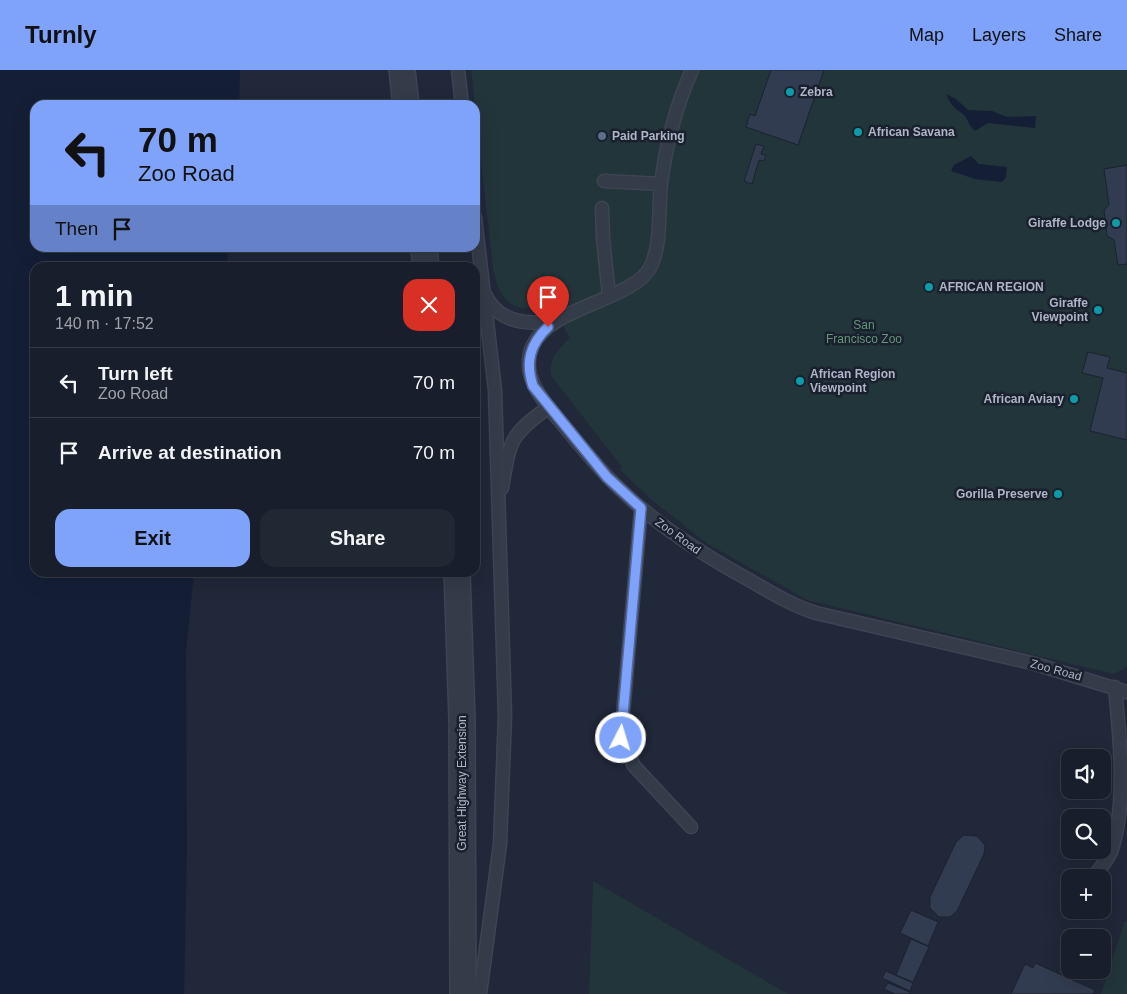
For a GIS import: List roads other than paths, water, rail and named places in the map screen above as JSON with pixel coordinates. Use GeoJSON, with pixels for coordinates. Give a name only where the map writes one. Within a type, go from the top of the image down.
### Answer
{"type":"FeatureCollection","features":[{"type":"Feature","properties":{"kind":"street"},"geometry":{"type":"LineString","coordinates":[[402,70],[405,100]]}},
{"type":"Feature","properties":{"kind":"street","name":"Great Highway Extension"},"geometry":{"type":"LineString","coordinates":[[457,577],[462,711],[463,994]]}},
{"type":"Feature","properties":{"kind":"lane"},"geometry":{"type":"LineString","coordinates":[[458,70],[461,100]]}},
{"type":"Feature","properties":{"kind":"lane","name":"Zoo Road"},"geometry":{"type":"LineString","coordinates":[[692,70],[678,106],[661,184],[657,240],[650,268],[634,284],[558,320],[540,335],[534,343],[528,363],[533,386],[607,477],[641,508],[704,555],[802,609],[1032,664],[1124,690]]}},
{"type":"Feature","properties":{"kind":"lane"},"geometry":{"type":"LineString","coordinates":[[604,181],[661,184]]}},
{"type":"Feature","properties":{"kind":"lane"},"geometry":{"type":"LineString","coordinates":[[602,208],[609,296]]}},
{"type":"Feature","properties":{"kind":"lane"},"geometry":{"type":"LineString","coordinates":[[479,252],[495,390],[505,758],[500,844],[480,994]]}},
{"type":"Feature","properties":{"kind":"lane"},"geometry":{"type":"LineString","coordinates":[[483,284],[489,303],[503,315],[524,322],[558,320]]}},
{"type":"Feature","properties":{"kind":"lane"},"geometry":{"type":"LineString","coordinates":[[498,512],[507,456],[514,436],[529,421],[549,407]]}},
{"type":"Feature","properties":{"kind":"lane"},"geometry":{"type":"LineString","coordinates":[[641,508],[621,738],[634,766],[691,827]]}},
{"type":"Feature","properties":{"kind":"lane"},"geometry":{"type":"LineString","coordinates":[[1099,869],[1111,852],[1121,825],[1125,780],[1124,690]]}},
{"type":"Feature","properties":{"kind":"water"},"geometry":{"type":"Polygon","coordinates":[[[0,70],[240,70],[239,100],[30,100],[30,252],[228,252],[227,262],[30,262],[30,577],[194,577],[186,653],[187,847],[184,994],[0,994],[0,70]]]}},
{"type":"Feature","properties":{"kind":"water"},"geometry":{"type":"Polygon","coordinates":[[[946,94],[956,99],[968,110],[992,111],[1007,117],[1036,116],[1035,128],[988,123],[975,131],[946,94]]]}},
{"type":"Feature","properties":{"kind":"water"},"geometry":{"type":"Polygon","coordinates":[[[971,156],[979,164],[1007,167],[1006,178],[1001,182],[975,179],[951,171],[954,165],[971,156]]]}},
{"type":"Feature","properties":{"kind":"place","name":"Zebra"},"geometry":{"type":"Point","coordinates":[790,92]}},
{"type":"Feature","properties":{"kind":"place","name":"African Savana"},"geometry":{"type":"Point","coordinates":[858,132]}},
{"type":"Feature","properties":{"kind":"place","name":"Paid Parking"},"geometry":{"type":"Point","coordinates":[602,136]}},
{"type":"Feature","properties":{"kind":"place","name":"Giraffe Lodge"},"geometry":{"type":"Point","coordinates":[1116,223]}},
{"type":"Feature","properties":{"kind":"place","name":"AFRICAN REGION"},"geometry":{"type":"Point","coordinates":[929,287]}},
{"type":"Feature","properties":{"kind":"place","name":"Giraffe Viewpoint"},"geometry":{"type":"Point","coordinates":[1098,310]}},
{"type":"Feature","properties":{"kind":"place","name":"African Region Viewpoint"},"geometry":{"type":"Point","coordinates":[800,381]}},
{"type":"Feature","properties":{"kind":"place","name":"African Aviary"},"geometry":{"type":"Point","coordinates":[1074,399]}},
{"type":"Feature","properties":{"kind":"place","name":"Gorilla Preserve"},"geometry":{"type":"Point","coordinates":[1058,494]}},
{"type":"Feature","properties":{"kind":"park label","name":"San Francisco Zoo"},"geometry":{"type":"Point","coordinates":[864,332]}}]}
